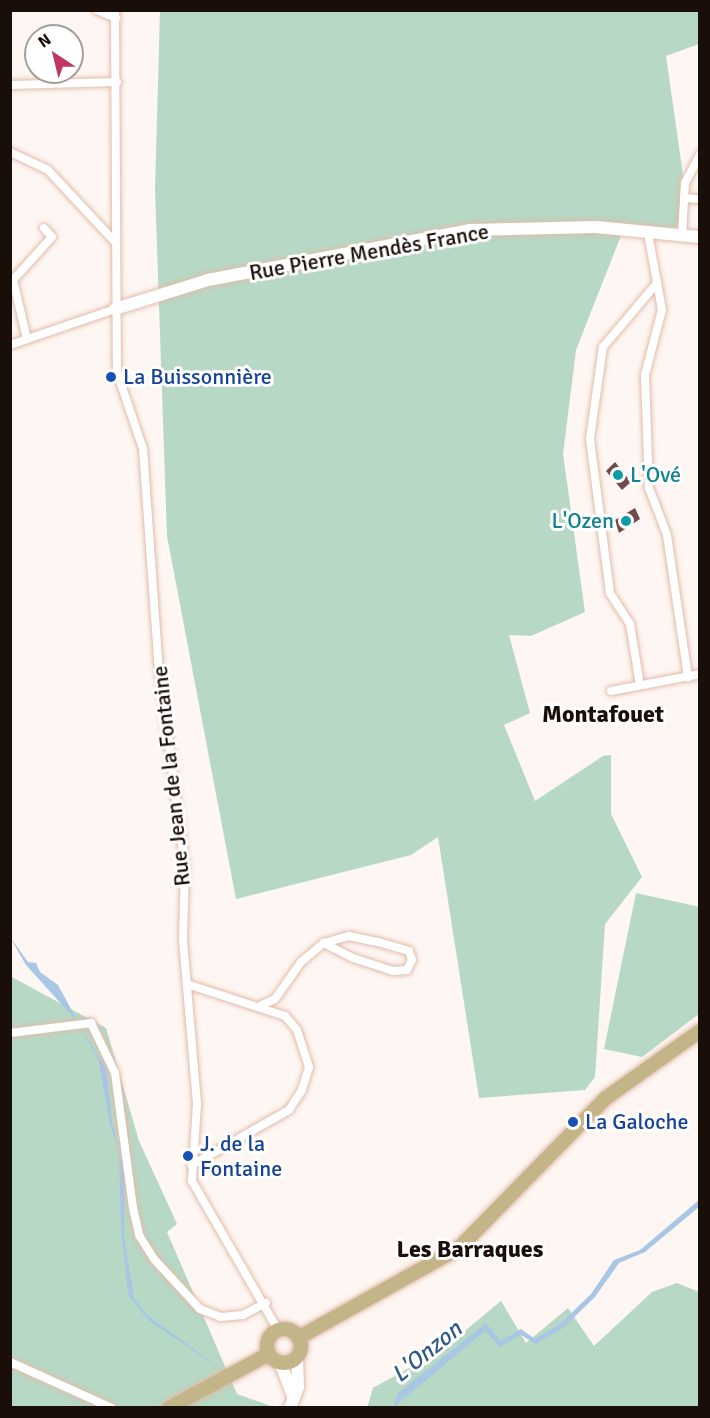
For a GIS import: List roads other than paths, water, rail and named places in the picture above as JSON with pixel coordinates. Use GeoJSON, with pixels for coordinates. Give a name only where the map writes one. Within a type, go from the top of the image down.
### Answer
{"type":"FeatureCollection","features":[{"type":"Feature","properties":{"kind":"main road"},"geometry":{"type":"LineString","coordinates":[[298,1338],[459,1248],[606,1098],[699,1030]]}},
{"type":"Feature","properties":{"kind":"main road"},"geometry":{"type":"LineString","coordinates":[[169,1407],[232,1373],[274,1358],[297,1358],[298,1338],[290,1330],[278,1330],[268,1338],[274,1358]]}},
{"type":"Feature","properties":{"kind":"street"},"geometry":{"type":"LineString","coordinates":[[97,10],[115,14]]}},
{"type":"Feature","properties":{"kind":"street","name":"Rue Jean de la Fontaine"},"geometry":{"type":"LineString","coordinates":[[115,14],[117,82],[114,241],[117,372],[143,448],[158,660],[185,867],[183,940],[197,1104],[192,1181],[206,1211],[266,1303],[278,1330]]}},
{"type":"Feature","properties":{"kind":"street"},"geometry":{"type":"LineString","coordinates":[[10,85],[117,82]]}},
{"type":"Feature","properties":{"kind":"street"},"geometry":{"type":"LineString","coordinates":[[10,152],[48,170],[114,241]]}},
{"type":"Feature","properties":{"kind":"street"},"geometry":{"type":"LineString","coordinates":[[682,235],[685,183],[699,155]]}},
{"type":"Feature","properties":{"kind":"street"},"geometry":{"type":"LineString","coordinates":[[684,198],[699,199]]}},
{"type":"Feature","properties":{"kind":"street","name":"Rue Pierre Mendès France"},"geometry":{"type":"LineString","coordinates":[[115,309],[208,280],[470,230],[596,227],[699,237]]}},
{"type":"Feature","properties":{"kind":"street"},"geometry":{"type":"LineString","coordinates":[[27,339],[13,280],[52,237],[44,228]]}},
{"type":"Feature","properties":{"kind":"street"},"geometry":{"type":"LineString","coordinates":[[648,233],[662,316],[645,375],[649,488],[667,535],[688,677]]}},
{"type":"Feature","properties":{"kind":"street"},"geometry":{"type":"LineString","coordinates":[[640,685],[630,624],[610,593],[590,445],[603,347],[657,284]]}},
{"type":"Feature","properties":{"kind":"street"},"geometry":{"type":"LineString","coordinates":[[10,345],[115,309]]}},
{"type":"Feature","properties":{"kind":"street"},"geometry":{"type":"LineString","coordinates":[[611,691],[699,674]]}},
{"type":"Feature","properties":{"kind":"street"},"geometry":{"type":"LineString","coordinates":[[262,1005],[275,999],[301,962],[324,943],[349,936],[409,951],[412,960],[407,970],[393,971],[324,943]]}},
{"type":"Feature","properties":{"kind":"street"},"geometry":{"type":"LineString","coordinates":[[187,984],[262,1005],[285,1016],[297,1030],[309,1067],[302,1090],[289,1110],[192,1166]]}},
{"type":"Feature","properties":{"kind":"street"},"geometry":{"type":"LineString","coordinates":[[10,1033],[91,1023],[101,1037],[115,1073],[133,1208],[139,1235],[154,1259],[200,1309],[221,1317],[243,1315],[266,1303]]}},
{"type":"Feature","properties":{"kind":"street"},"geometry":{"type":"LineString","coordinates":[[274,1358],[290,1378],[291,1406]]}},
{"type":"Feature","properties":{"kind":"street"},"geometry":{"type":"LineString","coordinates":[[291,1406],[297,1358]]}},
{"type":"Feature","properties":{"kind":"street"},"geometry":{"type":"LineString","coordinates":[[10,1362],[112,1407]]}},
{"type":"Feature","properties":{"kind":"water"},"geometry":{"type":"Polygon","coordinates":[[[10,937],[28,962],[36,963],[40,972],[58,985],[77,1020],[92,1017],[78,1025],[106,1067],[112,1122],[125,1172],[124,1236],[134,1298],[147,1315],[224,1371],[149,1321],[128,1295],[121,1227],[119,1151],[110,1124],[98,1058],[73,1017],[26,965],[10,937]]]}},
{"type":"Feature","properties":{"kind":"water"},"geometry":{"type":"Polygon","coordinates":[[[699,1200],[699,1207],[645,1252],[619,1263],[595,1297],[563,1328],[536,1344],[521,1335],[500,1347],[485,1331],[394,1407],[397,1394],[486,1323],[501,1341],[521,1329],[535,1339],[560,1324],[591,1294],[614,1260],[640,1250],[699,1200]]]}},
{"type":"Feature","properties":{"kind":"place","name":"La Buissonnière"},"geometry":{"type":"Point","coordinates":[111,377]}},
{"type":"Feature","properties":{"kind":"place","name":"L'Ové"},"geometry":{"type":"Point","coordinates":[618,475]}},
{"type":"Feature","properties":{"kind":"place","name":"L'Ozen"},"geometry":{"type":"Point","coordinates":[626,521]}},
{"type":"Feature","properties":{"kind":"place","name":"La Galoche"},"geometry":{"type":"Point","coordinates":[573,1122]}},
{"type":"Feature","properties":{"kind":"place","name":"J. de la Fontaine"},"geometry":{"type":"Point","coordinates":[188,1156]}},
{"type":"Feature","properties":{"kind":"district","name":"Montafouet"},"geometry":{"type":"Point","coordinates":[603,715]}},
{"type":"Feature","properties":{"kind":"district","name":"Les Barraques"},"geometry":{"type":"Point","coordinates":[470,1250]}},
{"type":"Feature","properties":{"kind":"water label","name":"L'Onzon"},"geometry":{"type":"Point","coordinates":[427,1352]}}]}
